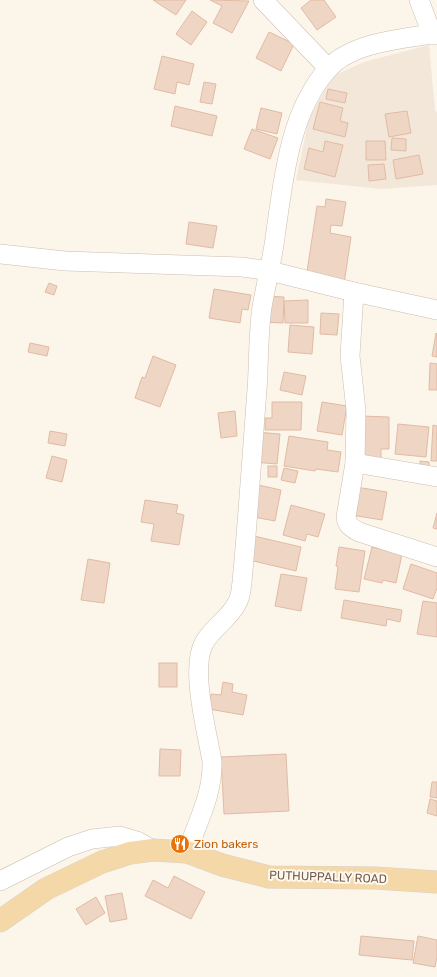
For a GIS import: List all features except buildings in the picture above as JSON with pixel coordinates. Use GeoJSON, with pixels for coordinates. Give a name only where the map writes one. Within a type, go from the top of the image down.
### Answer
{"type":"FeatureCollection","features":[{"type":"Feature","properties":{"kind":"main road","name":"PUTHUPPALLY ROAD"},"geometry":{"type":"LineString","coordinates":[[0,921],[46,889],[102,862],[130,853],[153,850],[187,852],[222,865],[269,877],[375,878],[437,882]]}},
{"type":"Feature","properties":{"kind":"street"},"geometry":{"type":"LineString","coordinates":[[262,0],[328,68]]}},
{"type":"Feature","properties":{"kind":"street"},"geometry":{"type":"LineString","coordinates":[[187,852],[207,800],[212,770],[212,761],[200,692],[200,653],[204,643],[238,603],[242,582],[262,308],[270,271],[284,180],[295,132],[307,98],[315,85],[328,68],[342,57],[369,46],[435,35],[419,0]]}},
{"type":"Feature","properties":{"kind":"street"},"geometry":{"type":"LineString","coordinates":[[0,254],[65,261],[242,267],[270,271],[354,292],[437,310]]}},
{"type":"Feature","properties":{"kind":"street"},"geometry":{"type":"LineString","coordinates":[[354,292],[350,356],[356,410],[355,463],[346,517],[347,522],[351,527],[379,539],[437,557]]}},
{"type":"Feature","properties":{"kind":"street"},"geometry":{"type":"LineString","coordinates":[[355,463],[437,477]]}},
{"type":"Feature","properties":{"kind":"street"},"geometry":{"type":"LineString","coordinates":[[0,881],[68,848],[92,839],[120,836],[137,841],[153,850]]}},
{"type":"Feature","properties":{"kind":"shaded area"},"geometry":{"type":"Polygon","coordinates":[[[429,45],[435,111],[437,112],[437,185],[381,189],[296,180],[309,118],[333,76],[364,62],[429,45]]]}},
{"type":"Feature","properties":{"kind":"place","name":"Zion bakers"},"geometry":{"type":"Point","coordinates":[180,844]}}]}
